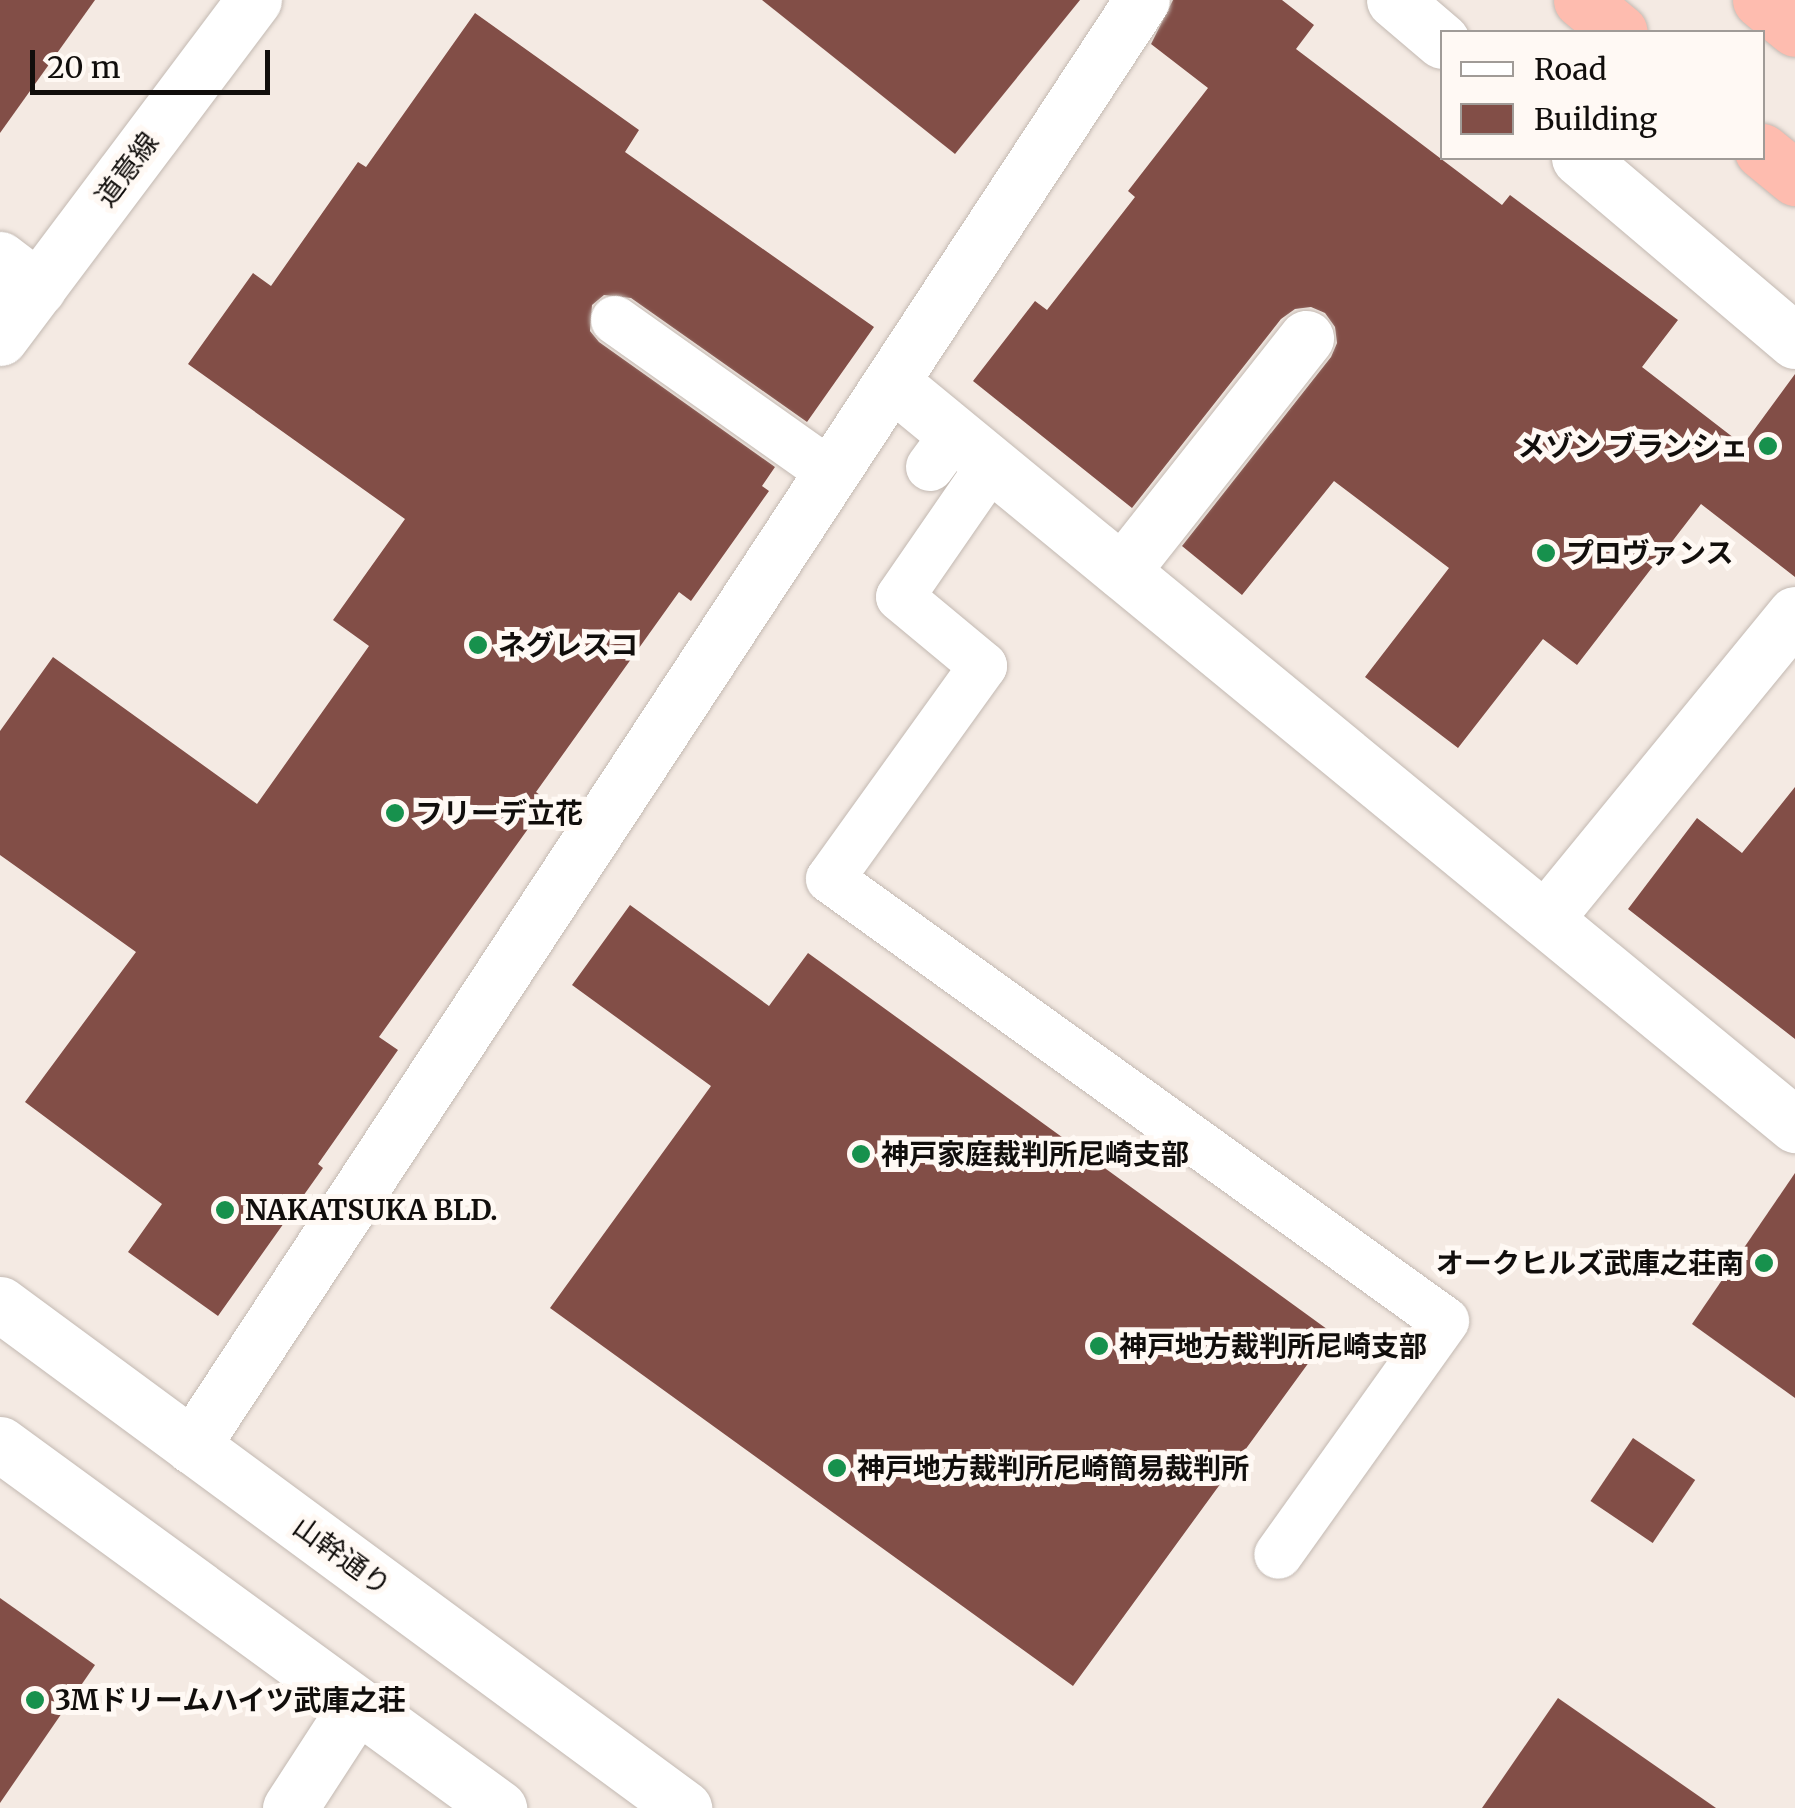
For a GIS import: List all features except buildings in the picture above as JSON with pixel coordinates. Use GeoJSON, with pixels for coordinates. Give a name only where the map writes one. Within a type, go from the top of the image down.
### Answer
{"type":"FeatureCollection","features":[{"type":"Feature","properties":{"kind":"highway"},"geometry":{"type":"LineString","coordinates":[[1581,0],[1618,30]]}},
{"type":"Feature","properties":{"kind":"highway"},"geometry":{"type":"LineString","coordinates":[[1760,0],[1795,30]]}},
{"type":"Feature","properties":{"kind":"highway"},"geometry":{"type":"LineString","coordinates":[[1765,153],[1795,178]]}},
{"type":"Feature","properties":{"kind":"street","name":"道意線"},"geometry":{"type":"LineString","coordinates":[[0,338],[19,273],[254,0]]}},
{"type":"Feature","properties":{"kind":"street"},"geometry":{"type":"LineString","coordinates":[[192,1446],[894,384],[1142,0]]}},
{"type":"Feature","properties":{"kind":"street"},"geometry":{"type":"LineString","coordinates":[[1394,0],[1440,39]]}},
{"type":"Feature","properties":{"kind":"street"},"geometry":{"type":"LineString","coordinates":[[1581,160],[1795,341]]}},
{"type":"Feature","properties":{"kind":"street"},"geometry":{"type":"LineString","coordinates":[[1122,571],[1306,338]]}},
{"type":"Feature","properties":{"kind":"street"},"geometry":{"type":"LineString","coordinates":[[894,384],[959,455],[1122,571],[1795,1124]]}},
{"type":"Feature","properties":{"kind":"street"},"geometry":{"type":"LineString","coordinates":[[1544,918],[1795,614]]}},
{"type":"Feature","properties":{"kind":"street","name":"山幹通り"},"geometry":{"type":"LineString","coordinates":[[0,1304],[684,1808]]}},
{"type":"Feature","properties":{"kind":"street"},"geometry":{"type":"LineString","coordinates":[[0,1444],[499,1808]]}},
{"type":"Feature","properties":{"kind":"street"},"geometry":{"type":"LineString","coordinates":[[290,1808],[358,1705]]}},
{"type":"Feature","properties":{"kind":"lane"},"geometry":{"type":"LineString","coordinates":[[614,320],[834,475]]}},
{"type":"Feature","properties":{"kind":"lane"},"geometry":{"type":"LineString","coordinates":[[959,455],[900,597],[982,666],[830,878],[1445,1321],[1278,1555]]}},
{"type":"Feature","properties":{"kind":"place","name":"メゾン ブランシェ"},"geometry":{"type":"Point","coordinates":[1768,446]}},
{"type":"Feature","properties":{"kind":"place","name":"プロヴァンス"},"geometry":{"type":"Point","coordinates":[1546,553]}},
{"type":"Feature","properties":{"kind":"place","name":"ネグレスコ"},"geometry":{"type":"Point","coordinates":[478,645]}},
{"type":"Feature","properties":{"kind":"place","name":"フリーデ立花"},"geometry":{"type":"Point","coordinates":[395,813]}},
{"type":"Feature","properties":{"kind":"place","name":"神戸家庭裁判所尼崎支部"},"geometry":{"type":"Point","coordinates":[861,1154]}},
{"type":"Feature","properties":{"kind":"place","name":"NAKATSUKA BLD."},"geometry":{"type":"Point","coordinates":[225,1210]}},
{"type":"Feature","properties":{"kind":"place","name":"オークヒルズ武庫之荘南"},"geometry":{"type":"Point","coordinates":[1764,1263]}},
{"type":"Feature","properties":{"kind":"place","name":"神戸地方裁判所尼崎支部"},"geometry":{"type":"Point","coordinates":[1099,1346]}},
{"type":"Feature","properties":{"kind":"place","name":"神戸地方裁判所尼崎簡易裁判所"},"geometry":{"type":"Point","coordinates":[837,1468]}},
{"type":"Feature","properties":{"kind":"place","name":"3Mドリームハイツ武庫之荘"},"geometry":{"type":"Point","coordinates":[35,1700]}}]}
